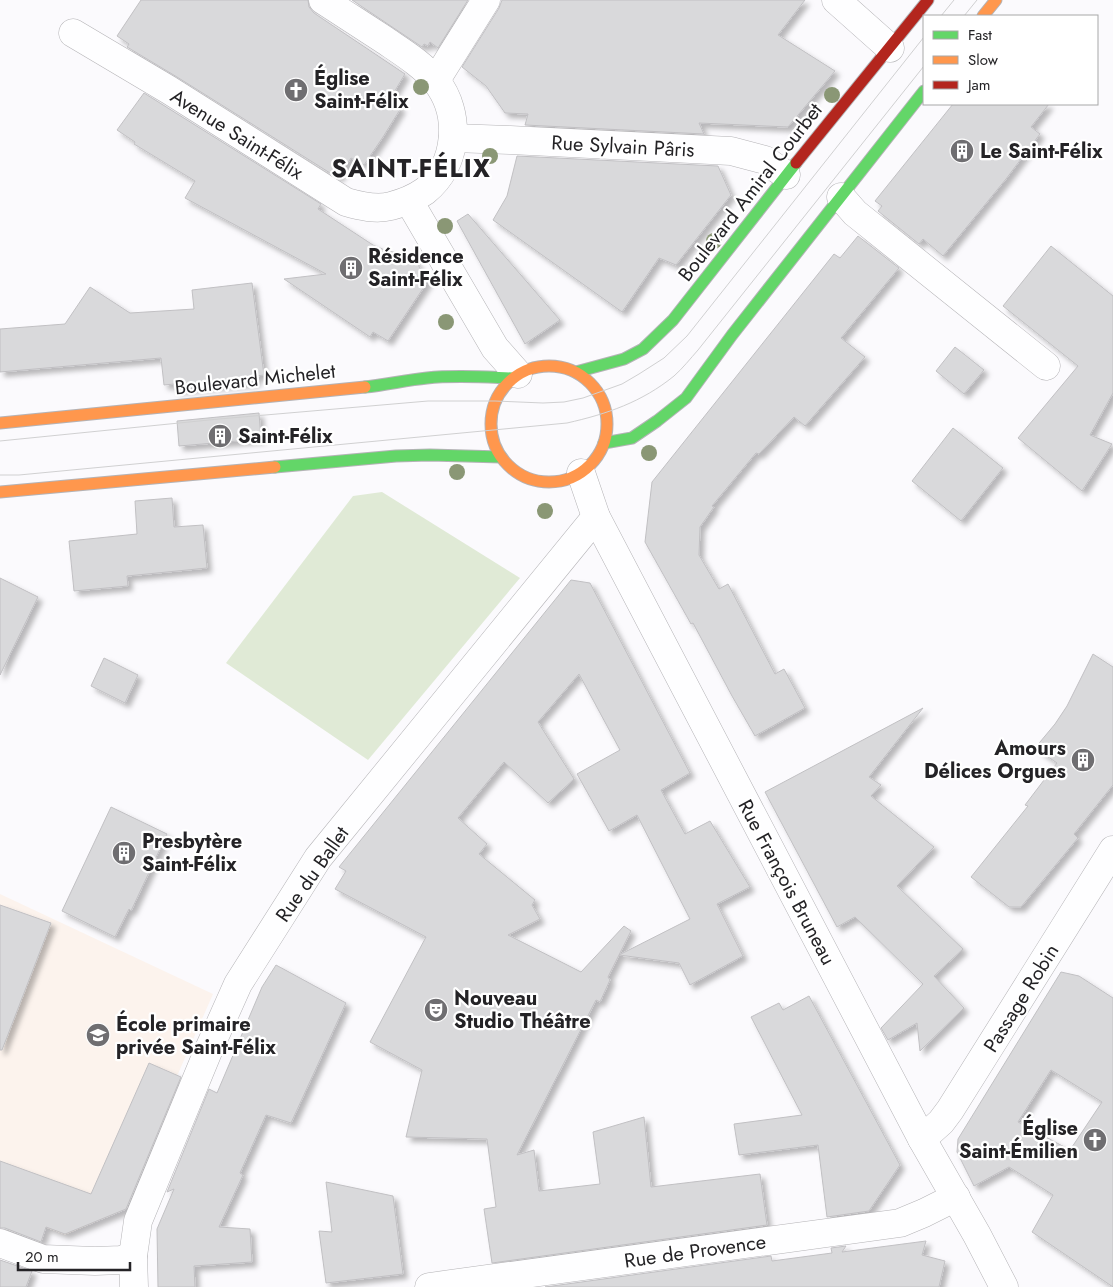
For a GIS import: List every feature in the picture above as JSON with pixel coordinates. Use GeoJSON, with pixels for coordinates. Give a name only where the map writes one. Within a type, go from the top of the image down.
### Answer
{"type":"FeatureCollection","features":[{"type":"Feature","properties":{"kind":"street","name":"Avenue Saint-Félix"},"geometry":{"type":"LineString","coordinates":[[72,34],[169,90],[346,202],[367,208],[389,207],[409,200],[425,190],[438,177],[446,162],[453,138],[453,118],[445,94],[436,80],[414,60],[322,0]]}},
{"type":"Feature","properties":{"kind":"street"},"geometry":{"type":"LineString","coordinates":[[436,80],[486,0]]}},
{"type":"Feature","properties":{"kind":"street"},"geometry":{"type":"LineString","coordinates":[[836,0],[890,48]]}},
{"type":"Feature","properties":{"kind":"street","name":"Boulevard Amiral Courbet"},"geometry":{"type":"LineString","coordinates":[[576,372],[624,359],[643,348],[673,320],[786,175],[928,0]]}},
{"type":"Feature","properties":{"kind":"street"},"geometry":{"type":"LineString","coordinates":[[984,15],[996,0]]}},
{"type":"Feature","properties":{"kind":"street"},"geometry":{"type":"LineString","coordinates":[[604,443],[632,438],[686,398],[732,335],[923,92]]}},
{"type":"Feature","properties":{"kind":"street","name":"Rue Sylvain Pâris"},"geometry":{"type":"LineString","coordinates":[[453,138],[731,151],[765,160],[786,175]]}},
{"type":"Feature","properties":{"kind":"street"},"geometry":{"type":"LineString","coordinates":[[840,197],[855,212],[1046,366]]}},
{"type":"Feature","properties":{"kind":"street"},"geometry":{"type":"LineString","coordinates":[[409,200],[495,348],[516,376]]}},
{"type":"Feature","properties":{"kind":"street"},"geometry":{"type":"LineString","coordinates":[[560,366],[576,372],[592,385],[605,406],[607,423],[604,443],[595,460],[581,473],[557,482],[532,480],[520,475],[501,458],[493,440],[491,415],[498,396],[504,386],[516,376],[534,367],[560,366]]}},
{"type":"Feature","properties":{"kind":"street","name":"Boulevard Michelet"},"geometry":{"type":"LineString","coordinates":[[0,423],[386,385],[427,378],[516,376]]}},
{"type":"Feature","properties":{"kind":"street"},"geometry":{"type":"LineString","coordinates":[[0,492],[396,456],[430,455],[501,458]]}},
{"type":"Feature","properties":{"kind":"street","name":"Rue François Bruneau"},"geometry":{"type":"LineString","coordinates":[[581,473],[596,517],[922,1139],[956,1197],[1004,1287]]}},
{"type":"Feature","properties":{"kind":"street","name":"Rue du Ballet"},"geometry":{"type":"LineString","coordinates":[[134,1287],[133,1256],[138,1221],[238,984],[318,858],[596,517]]}},
{"type":"Feature","properties":{"kind":"street","name":"Passage Robin"},"geometry":{"type":"LineString","coordinates":[[922,1139],[941,1122],[950,1110],[1113,850]]}},
{"type":"Feature","properties":{"kind":"street","name":"Rue de Provence"},"geometry":{"type":"LineString","coordinates":[[429,1287],[900,1223],[956,1197]]}},
{"type":"Feature","properties":{"kind":"street"},"geometry":{"type":"LineString","coordinates":[[0,1242],[43,1259],[95,1261],[121,1260],[133,1256]]}},
{"type":"Feature","properties":{"kind":"shaded area","name":"École primaire privée Saint-Félix"},"geometry":{"type":"Polygon","coordinates":[[[0,894],[213,994],[117,1213],[65,1235],[0,1210],[0,894]]]}},
{"type":"Feature","properties":{"kind":"green space"},"geometry":{"type":"Polygon","coordinates":[[[382,492],[520,578],[368,760],[226,663],[353,496],[382,492]]]}},
{"type":"Feature","properties":{"kind":"building","name":"Église Saint-Félix"},"geometry":{"type":"Polygon","coordinates":[[[141,0],[308,0],[309,7],[314,13],[405,74],[390,99],[401,108],[364,165],[351,158],[338,178],[127,47],[129,44],[117,36],[141,0]]]}},
{"type":"Feature","properties":{"kind":"building"},"geometry":{"type":"Polygon","coordinates":[[[352,0],[468,0],[438,48],[430,42],[428,46],[424,44],[422,47],[352,0]]]}},
{"type":"Feature","properties":{"kind":"building"},"geometry":{"type":"Polygon","coordinates":[[[502,0],[805,0],[778,35],[835,71],[788,127],[699,123],[704,134],[525,125],[528,114],[505,113],[486,86],[462,67],[499,8],[502,0]]]}},
{"type":"Feature","properties":{"kind":"building"},"geometry":{"type":"Polygon","coordinates":[[[144,93],[321,204],[318,209],[373,245],[387,251],[412,255],[428,281],[388,341],[373,332],[370,337],[284,279],[326,274],[185,198],[195,181],[134,144],[135,142],[117,130],[144,93]]]}},
{"type":"Feature","properties":{"kind":"building"},"geometry":{"type":"Polygon","coordinates":[[[952,105],[1048,105],[1031,127],[1040,134],[943,256],[923,239],[919,244],[878,211],[882,206],[875,201],[952,105]]]}},
{"type":"Feature","properties":{"kind":"building"},"geometry":{"type":"Polygon","coordinates":[[[517,156],[718,166],[731,195],[676,265],[659,258],[622,312],[493,220],[507,196],[517,156]]]}},
{"type":"Feature","properties":{"kind":"building"},"geometry":{"type":"Polygon","coordinates":[[[468,214],[560,320],[525,344],[457,221],[468,214]]]}},
{"type":"Feature","properties":{"kind":"building"},"geometry":{"type":"Polygon","coordinates":[[[858,236],[899,268],[841,338],[865,357],[805,426],[794,417],[759,454],[756,453],[712,506],[714,507],[700,527],[699,555],[719,589],[728,584],[775,674],[784,669],[805,708],[755,736],[693,623],[691,624],[645,542],[652,482],[834,254],[840,258],[858,236]]]}},
{"type":"Feature","properties":{"kind":"building"},"geometry":{"type":"Polygon","coordinates":[[[1051,246],[1113,296],[1113,393],[1090,435],[1112,444],[1082,491],[1018,438],[1078,366],[1003,306],[1051,246]]]}},
{"type":"Feature","properties":{"kind":"building"},"geometry":{"type":"Polygon","coordinates":[[[252,283],[264,375],[256,376],[256,382],[174,390],[174,384],[164,385],[161,358],[0,372],[0,329],[65,324],[90,287],[130,313],[194,309],[192,290],[252,283]]]}},
{"type":"Feature","properties":{"kind":"building"},"geometry":{"type":"Polygon","coordinates":[[[955,347],[984,370],[964,394],[936,371],[955,347]]]}},
{"type":"Feature","properties":{"kind":"building"},"geometry":{"type":"Polygon","coordinates":[[[259,413],[261,439],[179,446],[177,421],[259,413]]]}},
{"type":"Feature","properties":{"kind":"building"},"geometry":{"type":"Polygon","coordinates":[[[953,428],[1003,468],[961,521],[912,481],[953,428]]]}},
{"type":"Feature","properties":{"kind":"building"},"geometry":{"type":"Polygon","coordinates":[[[172,498],[174,527],[203,525],[207,568],[127,576],[128,586],[74,591],[69,541],[137,534],[135,501],[172,498]]]}},
{"type":"Feature","properties":{"kind":"building"},"geometry":{"type":"Polygon","coordinates":[[[0,578],[38,597],[0,675],[0,578]]]}},
{"type":"Feature","properties":{"kind":"building"},"geometry":{"type":"Polygon","coordinates":[[[571,580],[590,583],[690,773],[661,790],[685,834],[710,821],[750,887],[717,904],[743,956],[690,985],[679,963],[619,955],[608,977],[610,980],[600,1002],[596,1000],[517,1155],[534,1150],[539,1191],[600,1184],[593,1132],[644,1117],[651,1187],[760,1174],[767,1225],[492,1263],[484,1209],[496,1207],[487,1139],[406,1137],[422,1070],[370,1042],[426,937],[335,889],[346,871],[339,867],[571,580]],[[579,674],[538,722],[574,779],[548,803],[504,762],[458,818],[487,844],[479,854],[535,900],[532,905],[540,919],[508,935],[581,972],[624,926],[631,931],[619,955],[690,919],[637,815],[609,831],[577,774],[620,750],[579,674]]]}},
{"type":"Feature","properties":{"kind":"building"},"geometry":{"type":"Polygon","coordinates":[[[1093,654],[1113,667],[1113,785],[1074,834],[1078,838],[1021,907],[1009,907],[971,877],[1028,806],[1025,805],[1057,763],[1035,748],[1067,706],[1093,654]]]}},
{"type":"Feature","properties":{"kind":"building"},"geometry":{"type":"Polygon","coordinates":[[[104,658],[138,675],[125,703],[91,686],[104,658]]]}},
{"type":"Feature","properties":{"kind":"building"},"geometry":{"type":"Polygon","coordinates":[[[923,708],[869,777],[881,785],[871,796],[934,847],[897,886],[963,949],[934,976],[964,1008],[920,1051],[917,1023],[888,1040],[881,1028],[923,984],[855,917],[837,927],[765,792],[923,708]]]}},
{"type":"Feature","properties":{"kind":"building","name":"Presbytère Saint-Félix"},"geometry":{"type":"Polygon","coordinates":[[[111,807],[167,834],[131,911],[129,909],[115,937],[62,911],[111,807]]]}},
{"type":"Feature","properties":{"kind":"building"},"geometry":{"type":"Polygon","coordinates":[[[0,905],[51,923],[2,1050],[0,1050],[0,905]]]}},
{"type":"Feature","properties":{"kind":"building"},"geometry":{"type":"Polygon","coordinates":[[[276,965],[346,1003],[291,1123],[266,1115],[240,1173],[243,1175],[219,1227],[250,1229],[252,1262],[194,1266],[195,1287],[158,1287],[157,1229],[174,1189],[167,1192],[209,1089],[217,1093],[262,987],[276,965]]]}},
{"type":"Feature","properties":{"kind":"building"},"geometry":{"type":"Polygon","coordinates":[[[1061,972],[1079,976],[1113,998],[1113,1287],[1032,1232],[1053,1195],[1009,1167],[974,1186],[957,1152],[958,1139],[1061,972]],[[1051,1070],[1018,1122],[1070,1150],[1102,1102],[1051,1070]]]}},
{"type":"Feature","properties":{"kind":"building"},"geometry":{"type":"Polygon","coordinates":[[[809,996],[900,1165],[869,1211],[827,1217],[818,1145],[739,1155],[734,1124],[802,1115],[751,1017],[779,1003],[783,1010],[809,996]]]}},
{"type":"Feature","properties":{"kind":"building"},"geometry":{"type":"Polygon","coordinates":[[[149,1063],[181,1077],[126,1209],[65,1234],[46,1227],[41,1242],[5,1228],[0,1228],[0,1161],[91,1194],[149,1063]]]}},
{"type":"Feature","properties":{"kind":"building"},"geometry":{"type":"Polygon","coordinates":[[[326,1182],[393,1196],[403,1274],[326,1283],[319,1231],[332,1232],[326,1182]]]}},
{"type":"Feature","properties":{"kind":"building"},"geometry":{"type":"Polygon","coordinates":[[[926,1241],[922,1255],[945,1261],[939,1287],[545,1287],[771,1256],[772,1261],[832,1253],[831,1248],[846,1246],[842,1252],[926,1241]]]}},
{"type":"Feature","properties":{"kind":"building"},"geometry":{"type":"Polygon","coordinates":[[[0,1260],[32,1271],[26,1287],[0,1287],[0,1260]]]}},
{"type":"Feature","properties":{"kind":"tram line"},"geometry":{"type":"LineString","coordinates":[[942,15],[954,0]]}},
{"type":"Feature","properties":{"kind":"tram line"},"geometry":{"type":"LineString","coordinates":[[965,15],[977,0]]}},
{"type":"Feature","properties":{"kind":"tram line"},"geometry":{"type":"LineString","coordinates":[[0,441],[219,419],[428,401],[564,402],[583,398],[622,384],[664,358],[687,336],[923,38]]}},
{"type":"Feature","properties":{"kind":"tram line"},"geometry":{"type":"LineString","coordinates":[[0,475],[19,475],[567,423],[596,416],[624,406],[649,393],[674,376],[698,350],[923,67]]}},
{"type":"Feature","properties":{"kind":"traffic: fast"},"geometry":{"type":"LineString","coordinates":[[604,443],[632,438],[686,398],[732,335],[923,92]]}},
{"type":"Feature","properties":{"kind":"traffic: fast"},"geometry":{"type":"LineString","coordinates":[[576,372],[624,359],[643,349],[673,320],[796,163]]}},
{"type":"Feature","properties":{"kind":"traffic: fast"},"geometry":{"type":"LineString","coordinates":[[365,387],[438,377],[513,378]]}},
{"type":"Feature","properties":{"kind":"traffic: fast"},"geometry":{"type":"LineString","coordinates":[[275,467],[396,456],[501,457]]}},
{"type":"Feature","properties":{"kind":"traffic: slow"},"geometry":{"type":"LineString","coordinates":[[984,15],[996,0]]}},
{"type":"Feature","properties":{"kind":"traffic: slow"},"geometry":{"type":"LineString","coordinates":[[549,366],[571,370],[590,383],[603,402],[607,424],[603,446],[590,465],[571,478],[549,482],[527,478],[508,465],[495,446],[491,424],[495,402],[508,383],[527,370],[549,366]]}},
{"type":"Feature","properties":{"kind":"traffic: slow"},"geometry":{"type":"LineString","coordinates":[[0,423],[365,387]]}},
{"type":"Feature","properties":{"kind":"traffic: slow"},"geometry":{"type":"LineString","coordinates":[[0,492],[275,467]]}},
{"type":"Feature","properties":{"kind":"traffic: jam"},"geometry":{"type":"LineString","coordinates":[[796,163],[928,0]]}},
{"type":"Feature","properties":{"kind":"place","name":"Église Saint-Félix"},"geometry":{"type":"Point","coordinates":[296,90]}},
{"type":"Feature","properties":{"kind":"place","name":"Le Saint-Félix"},"geometry":{"type":"Point","coordinates":[962,151]}},
{"type":"Feature","properties":{"kind":"place","name":"Résidence Saint-Félix"},"geometry":{"type":"Point","coordinates":[351,268]}},
{"type":"Feature","properties":{"kind":"place","name":"Saint-Félix"},"geometry":{"type":"Point","coordinates":[220,436]}},
{"type":"Feature","properties":{"kind":"place","name":"Amours Délices Orgues"},"geometry":{"type":"Point","coordinates":[1083,760]}},
{"type":"Feature","properties":{"kind":"place","name":"Presbytère Saint-Félix"},"geometry":{"type":"Point","coordinates":[124,853]}},
{"type":"Feature","properties":{"kind":"place","name":"Nouveau Studio Théâtre"},"geometry":{"type":"Point","coordinates":[436,1010]}},
{"type":"Feature","properties":{"kind":"place","name":"École primaire privée Saint-Félix"},"geometry":{"type":"Point","coordinates":[98,1035]}},
{"type":"Feature","properties":{"kind":"place","name":"Église Saint-Émilien"},"geometry":{"type":"Point","coordinates":[1095,1140]}},
{"type":"Feature","properties":{"kind":"district","name":"SAINT-FÉLIX"},"geometry":{"type":"Point","coordinates":[411,168]}}]}
